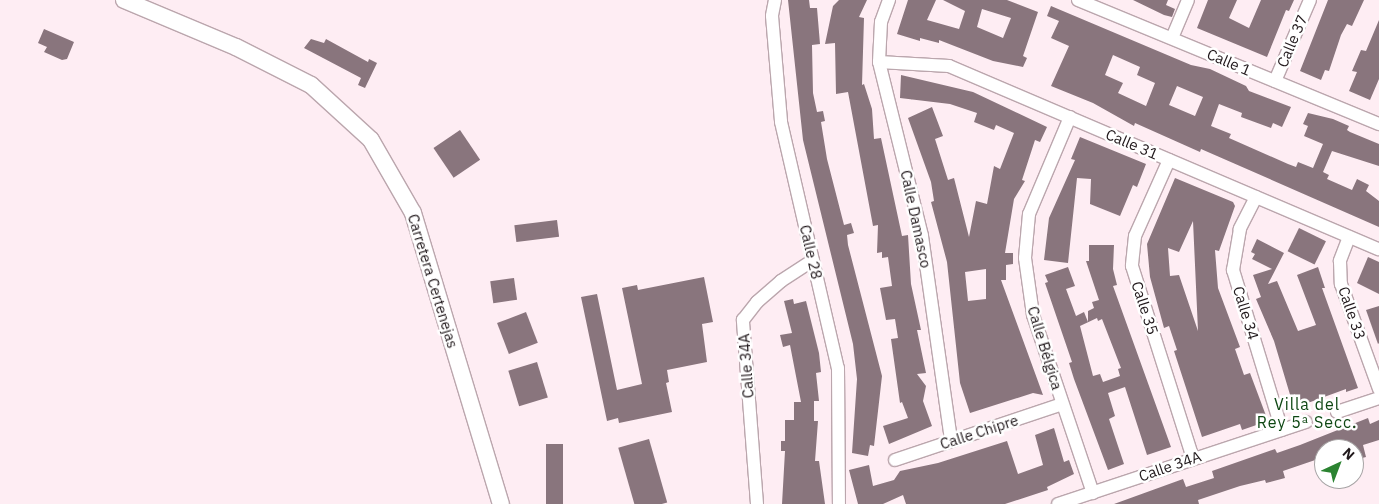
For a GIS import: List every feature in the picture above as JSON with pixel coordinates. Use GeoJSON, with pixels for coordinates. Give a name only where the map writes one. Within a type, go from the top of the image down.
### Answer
{"type":"FeatureCollection","features":[{"type":"Feature","properties":{"kind":"main road","name":"Carretera Certenejas"},"geometry":{"type":"LineString","coordinates":[[124,0],[236,47],[311,85],[371,140],[413,213],[501,504]]}},
{"type":"Feature","properties":{"kind":"street","name":"Calle 28"},"geometry":{"type":"LineString","coordinates":[[775,0],[772,16],[780,122],[838,368],[839,504]]}},
{"type":"Feature","properties":{"kind":"street","name":"Calle Damasco"},"geometry":{"type":"LineString","coordinates":[[889,0],[880,22],[879,62],[922,236],[951,440]]}},
{"type":"Feature","properties":{"kind":"street","name":"Calle 1"},"geometry":{"type":"LineString","coordinates":[[1078,0],[1379,124]]}},
{"type":"Feature","properties":{"kind":"street"},"geometry":{"type":"LineString","coordinates":[[1172,38],[1188,0]]}},
{"type":"Feature","properties":{"kind":"street","name":"Calle 37"},"geometry":{"type":"LineString","coordinates":[[1275,81],[1310,0]]}},
{"type":"Feature","properties":{"kind":"street","name":"Calle 31"},"geometry":{"type":"LineString","coordinates":[[879,62],[948,66],[1379,249]]}},
{"type":"Feature","properties":{"kind":"street","name":"Calle Bélgica"},"geometry":{"type":"LineString","coordinates":[[1070,117],[1029,214],[1025,258],[1033,315],[1093,493]]}},
{"type":"Feature","properties":{"kind":"street","name":"Calle 35"},"geometry":{"type":"LineString","coordinates":[[1169,160],[1135,236],[1132,266],[1193,458]]}},
{"type":"Feature","properties":{"kind":"street","name":"Calle 34"},"geometry":{"type":"LineString","coordinates":[[1256,197],[1240,229],[1233,270],[1282,430]]}},
{"type":"Feature","properties":{"kind":"street","name":"Calle 33"},"geometry":{"type":"LineString","coordinates":[[1349,237],[1340,261],[1341,284],[1379,388]]}},
{"type":"Feature","properties":{"kind":"street","name":"Calle 34A"},"geometry":{"type":"LineString","coordinates":[[757,504],[743,320],[757,302],[781,281],[813,260]]}},
{"type":"Feature","properties":{"kind":"street"},"geometry":{"type":"LineString","coordinates":[[1337,412],[1379,398]]}},
{"type":"Feature","properties":{"kind":"street","name":"Calle Chipre"},"geometry":{"type":"LineString","coordinates":[[895,460],[1062,404]]}},
{"type":"Feature","properties":{"kind":"street","name":"Calle 34A"},"geometry":{"type":"LineString","coordinates":[[1058,504],[1306,422]]}},
{"type":"Feature","properties":{"kind":"building"},"geometry":{"type":"Polygon","coordinates":[[[788,0],[809,0],[810,8],[817,8],[820,44],[812,45],[813,93],[817,112],[823,111],[825,121],[821,122],[827,159],[844,225],[851,223],[854,233],[847,235],[848,245],[882,376],[874,446],[870,445],[868,456],[852,453],[857,379],[853,344],[803,140],[788,0]]]}},
{"type":"Feature","properties":{"kind":"building"},"geometry":{"type":"Polygon","coordinates":[[[839,0],[867,0],[859,17],[864,18],[862,85],[864,84],[872,109],[874,139],[881,138],[902,236],[908,235],[911,284],[921,330],[917,330],[926,373],[917,374],[926,386],[923,401],[932,426],[889,444],[883,426],[908,418],[902,402],[900,403],[891,339],[898,338],[895,319],[886,320],[880,288],[892,286],[888,257],[882,258],[882,252],[877,253],[878,225],[873,226],[848,92],[836,94],[835,43],[825,44],[833,6],[839,0]]]}},
{"type":"Feature","properties":{"kind":"building"},"geometry":{"type":"Polygon","coordinates":[[[908,0],[936,0],[927,20],[959,29],[965,11],[943,0],[1007,0],[1038,12],[1023,56],[1027,58],[1023,67],[993,61],[939,40],[939,43],[920,38],[920,41],[897,34],[908,0]],[[982,9],[977,27],[1003,38],[1011,18],[982,9]]]}},
{"type":"Feature","properties":{"kind":"building"},"geometry":{"type":"Polygon","coordinates":[[[1133,0],[1168,0],[1166,5],[1175,9],[1172,17],[1133,0]]]}},
{"type":"Feature","properties":{"kind":"building"},"geometry":{"type":"Polygon","coordinates":[[[1208,0],[1237,0],[1229,18],[1249,28],[1261,0],[1294,0],[1289,11],[1286,10],[1267,57],[1197,28],[1208,0]]]}},
{"type":"Feature","properties":{"kind":"building"},"geometry":{"type":"Polygon","coordinates":[[[1328,0],[1364,0],[1352,26],[1347,24],[1341,35],[1329,71],[1325,70],[1321,80],[1300,71],[1328,0]]]}},
{"type":"Feature","properties":{"kind":"building"},"geometry":{"type":"Polygon","coordinates":[[[1051,6],[1191,65],[1210,69],[1246,86],[1249,91],[1291,107],[1282,127],[1273,123],[1271,128],[1241,117],[1242,113],[1219,104],[1211,126],[1231,134],[1229,138],[1288,164],[1296,167],[1298,162],[1313,168],[1323,144],[1304,136],[1308,126],[1303,124],[1308,113],[1333,119],[1349,126],[1347,130],[1350,132],[1379,144],[1379,166],[1332,151],[1323,172],[1329,175],[1327,179],[1352,190],[1357,179],[1369,185],[1366,191],[1379,201],[1379,227],[1201,149],[1200,152],[1135,123],[1134,126],[1093,103],[1051,86],[1069,46],[1051,38],[1059,21],[1047,16],[1051,6]],[[1113,55],[1105,75],[1123,83],[1118,93],[1146,106],[1155,83],[1137,75],[1140,67],[1113,55]],[[1177,86],[1169,105],[1195,116],[1203,97],[1177,86]]]}},
{"type":"Feature","properties":{"kind":"building"},"geometry":{"type":"Polygon","coordinates":[[[1379,20],[1379,79],[1370,100],[1349,91],[1357,72],[1352,71],[1361,50],[1366,51],[1379,20]]]}},
{"type":"Feature","properties":{"kind":"building"},"geometry":{"type":"Polygon","coordinates":[[[44,29],[74,42],[67,59],[62,60],[44,52],[47,47],[38,43],[44,29]]]}},
{"type":"Feature","properties":{"kind":"building"},"geometry":{"type":"Polygon","coordinates":[[[311,39],[324,43],[326,39],[368,62],[369,59],[377,63],[365,88],[358,85],[361,78],[304,48],[311,39]]]}},
{"type":"Feature","properties":{"kind":"building"},"geometry":{"type":"Polygon","coordinates":[[[901,75],[973,92],[1047,127],[1040,142],[1035,140],[1022,180],[1025,181],[1014,199],[1005,253],[1013,253],[1013,264],[1006,265],[1006,280],[1001,280],[1043,395],[1033,393],[970,413],[960,383],[947,262],[931,202],[934,201],[931,182],[908,118],[932,107],[943,136],[935,139],[948,180],[954,178],[969,237],[976,201],[987,204],[994,166],[1000,169],[1014,133],[996,125],[994,130],[974,122],[977,113],[950,104],[900,98],[901,75]],[[986,269],[965,272],[968,301],[986,299],[986,269]]]}},
{"type":"Feature","properties":{"kind":"building"},"geometry":{"type":"Polygon","coordinates":[[[460,130],[480,160],[454,178],[433,148],[460,130]]]}},
{"type":"Feature","properties":{"kind":"building"},"geometry":{"type":"Polygon","coordinates":[[[1080,137],[1146,164],[1137,187],[1133,185],[1120,216],[1090,204],[1091,179],[1077,178],[1068,263],[1044,260],[1049,218],[1075,160],[1071,159],[1080,137]]]}},
{"type":"Feature","properties":{"kind":"building"},"geometry":{"type":"Polygon","coordinates":[[[1175,178],[1233,202],[1235,206],[1219,251],[1215,250],[1218,288],[1240,347],[1235,349],[1244,375],[1250,373],[1268,421],[1242,430],[1240,424],[1202,437],[1174,351],[1177,350],[1169,326],[1164,328],[1150,277],[1147,244],[1175,178]],[[1193,221],[1179,252],[1168,248],[1170,276],[1179,275],[1198,331],[1193,221]]]}},
{"type":"Feature","properties":{"kind":"building"},"geometry":{"type":"Polygon","coordinates":[[[557,220],[559,237],[516,242],[514,225],[557,220]]]}},
{"type":"Feature","properties":{"kind":"building"},"geometry":{"type":"Polygon","coordinates":[[[1299,228],[1326,241],[1315,265],[1288,251],[1299,228]]]}},
{"type":"Feature","properties":{"kind":"building"},"geometry":{"type":"Polygon","coordinates":[[[1257,239],[1284,253],[1268,284],[1277,281],[1298,331],[1316,325],[1297,275],[1318,267],[1325,288],[1322,288],[1358,388],[1346,392],[1346,389],[1294,408],[1274,341],[1256,299],[1261,297],[1253,275],[1272,269],[1252,259],[1255,254],[1251,252],[1257,239]]]}},
{"type":"Feature","properties":{"kind":"building"},"geometry":{"type":"Polygon","coordinates":[[[1089,245],[1114,245],[1113,269],[1117,285],[1113,286],[1171,447],[1147,455],[1125,387],[1108,393],[1115,416],[1109,419],[1124,464],[1108,470],[1074,379],[1069,363],[1072,362],[1045,283],[1048,282],[1045,275],[1068,267],[1075,286],[1066,289],[1076,316],[1084,312],[1088,322],[1088,311],[1094,308],[1092,302],[1099,300],[1086,261],[1089,261],[1089,245]],[[1097,318],[1080,326],[1093,376],[1100,374],[1103,382],[1120,376],[1118,369],[1121,368],[1102,319],[1098,321],[1097,318]]]}},
{"type":"Feature","properties":{"kind":"building"},"geometry":{"type":"Polygon","coordinates":[[[1368,257],[1379,262],[1379,294],[1357,283],[1368,257]]]}},
{"type":"Feature","properties":{"kind":"building"},"geometry":{"type":"Polygon","coordinates":[[[704,277],[713,322],[702,324],[707,362],[667,370],[669,382],[666,383],[672,412],[619,423],[618,418],[607,421],[581,297],[597,294],[617,390],[642,384],[622,288],[637,285],[638,290],[704,277]]]}},
{"type":"Feature","properties":{"kind":"building"},"geometry":{"type":"Polygon","coordinates":[[[514,278],[517,300],[493,303],[490,281],[514,278]]]}},
{"type":"Feature","properties":{"kind":"building"},"geometry":{"type":"Polygon","coordinates":[[[793,299],[794,304],[806,301],[819,353],[821,372],[816,373],[819,401],[814,401],[814,421],[818,421],[815,461],[819,461],[825,504],[782,504],[785,451],[781,451],[781,441],[785,441],[785,420],[794,420],[794,402],[801,402],[790,345],[783,347],[780,335],[792,333],[784,301],[793,299]]]}},
{"type":"Feature","properties":{"kind":"building"},"geometry":{"type":"Polygon","coordinates":[[[1379,306],[1379,343],[1378,344],[1366,310],[1379,306]]]}},
{"type":"Feature","properties":{"kind":"building"},"geometry":{"type":"Polygon","coordinates":[[[526,312],[538,343],[509,354],[497,323],[526,312]]]}},
{"type":"Feature","properties":{"kind":"building"},"geometry":{"type":"Polygon","coordinates":[[[537,362],[548,397],[519,406],[508,371],[537,362]]]}},
{"type":"Feature","properties":{"kind":"building"},"geometry":{"type":"Polygon","coordinates":[[[1368,418],[1370,424],[1379,420],[1379,440],[1364,445],[1364,439],[1315,439],[1368,418]]]}},
{"type":"Feature","properties":{"kind":"building"},"geometry":{"type":"Polygon","coordinates":[[[1054,428],[1064,462],[1069,460],[1074,474],[1047,487],[1048,490],[1005,504],[906,504],[903,495],[883,504],[858,504],[849,470],[869,465],[873,486],[894,480],[900,471],[938,463],[1007,441],[1018,474],[1043,465],[1035,435],[1054,428]]]}},
{"type":"Feature","properties":{"kind":"building"},"geometry":{"type":"Polygon","coordinates":[[[649,439],[667,502],[634,504],[618,448],[649,439]]]}},
{"type":"Feature","properties":{"kind":"building"},"geometry":{"type":"Polygon","coordinates":[[[1314,439],[1314,460],[1283,471],[1285,478],[1266,483],[1265,480],[1240,486],[1198,500],[1199,504],[1114,504],[1183,479],[1186,487],[1214,478],[1212,471],[1275,449],[1277,453],[1314,439]]]}},
{"type":"Feature","properties":{"kind":"building"},"geometry":{"type":"Polygon","coordinates":[[[546,444],[563,444],[563,504],[546,504],[546,444]]]}},
{"type":"Feature","properties":{"kind":"district","name":"Villa del Rey 5ª Secc."},"geometry":{"type":"Point","coordinates":[1307,413]}}]}
